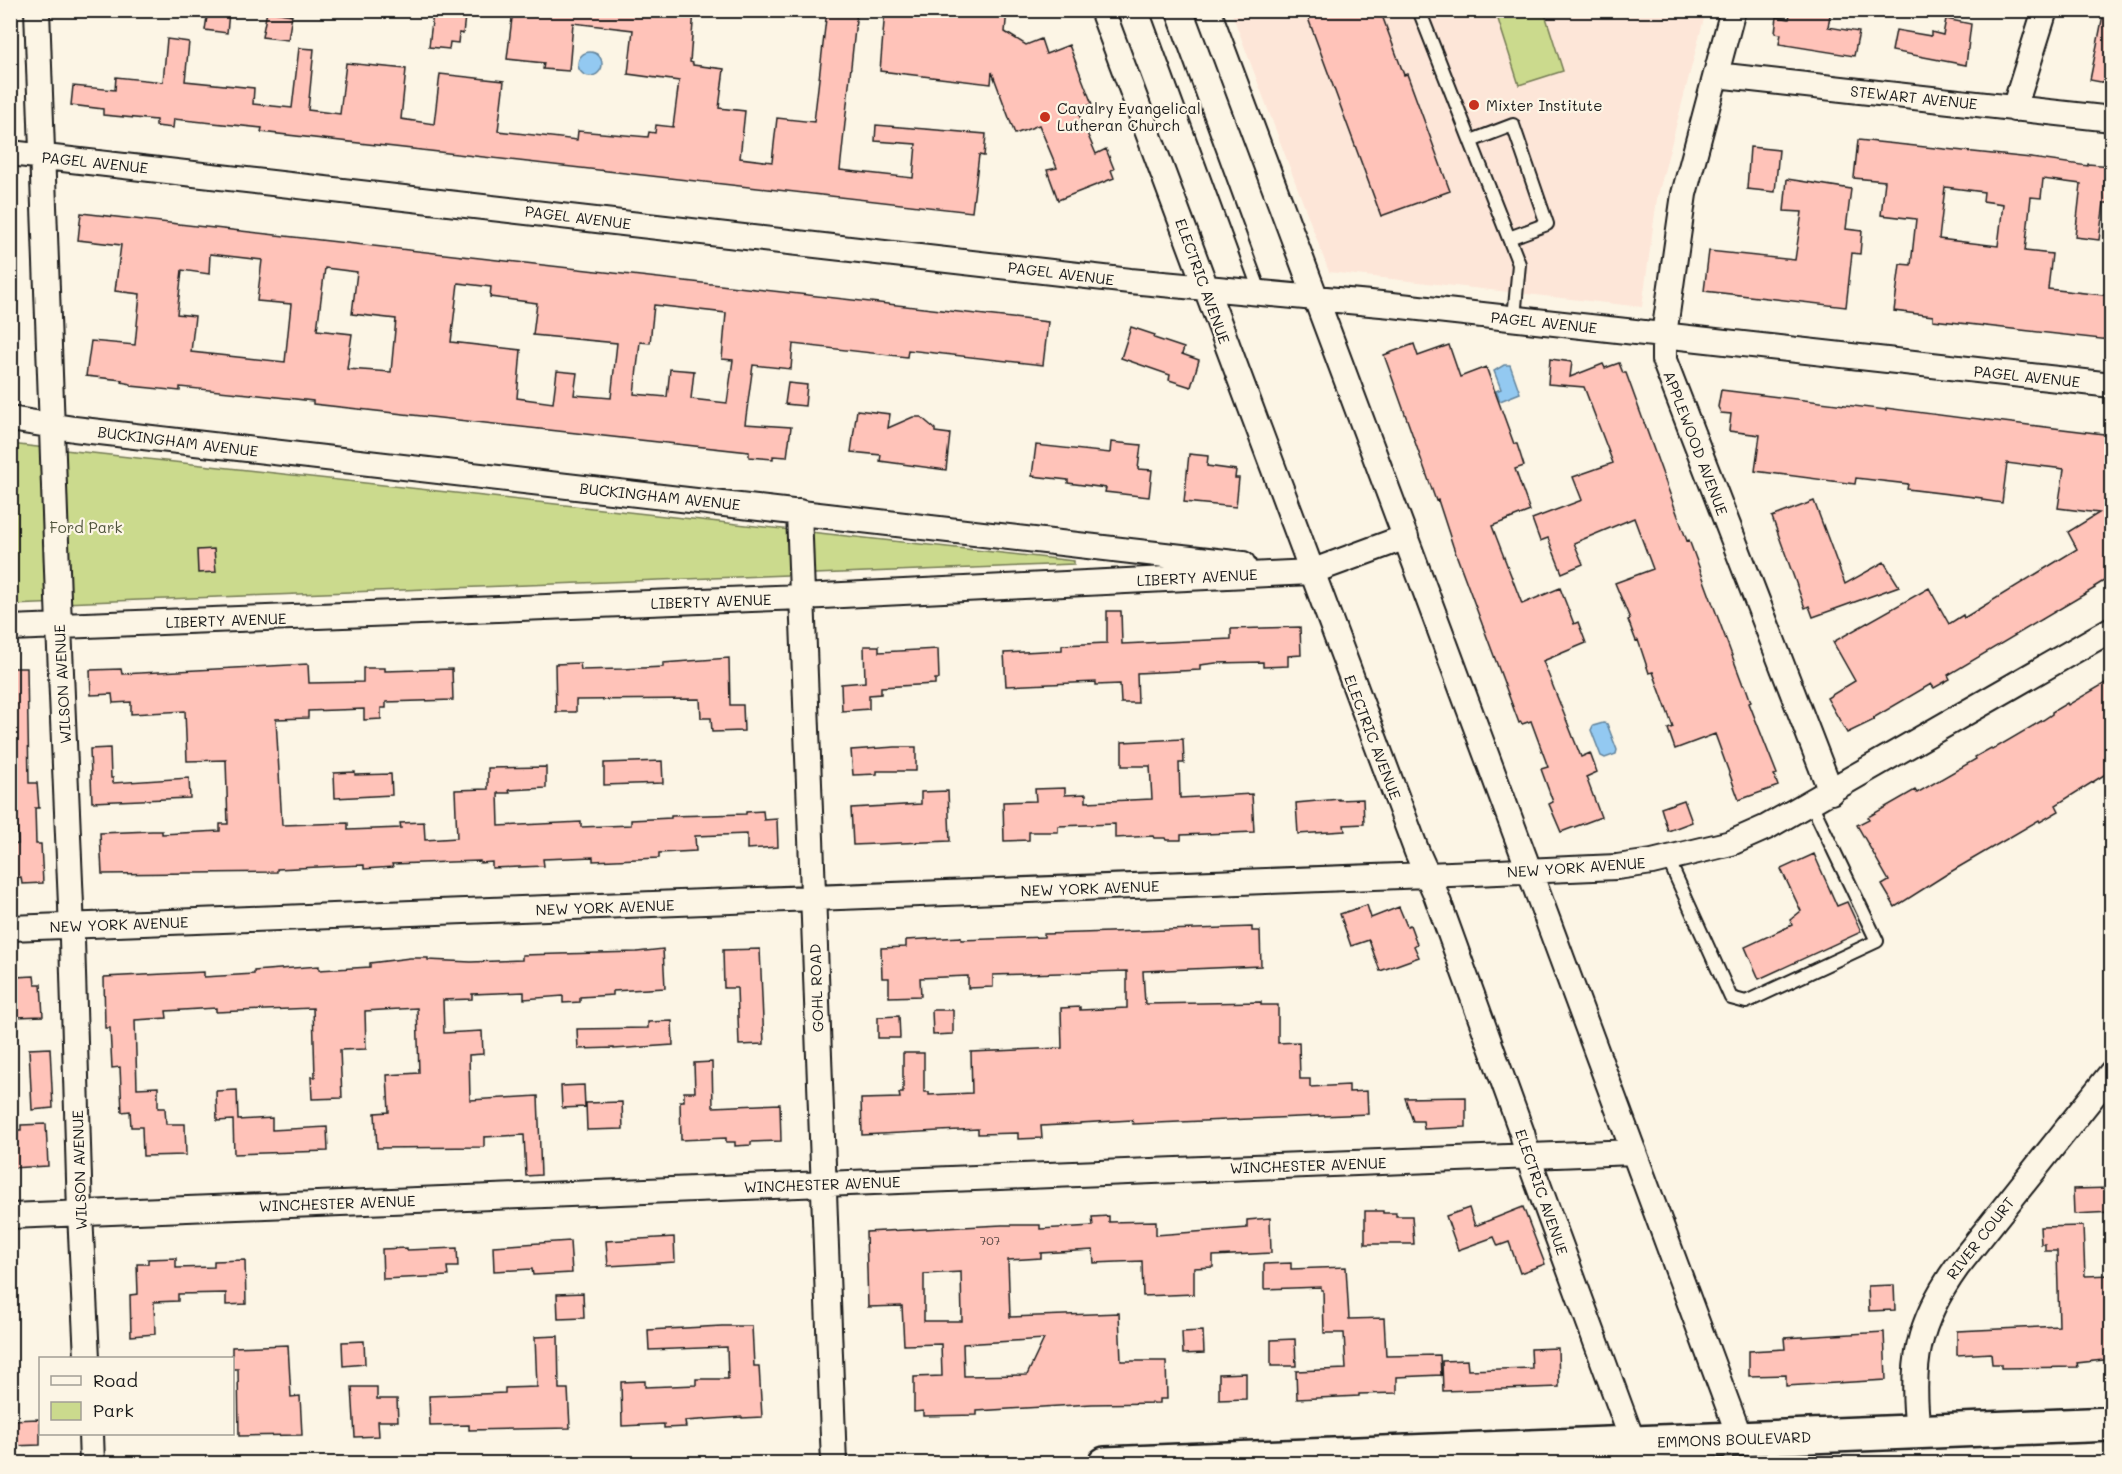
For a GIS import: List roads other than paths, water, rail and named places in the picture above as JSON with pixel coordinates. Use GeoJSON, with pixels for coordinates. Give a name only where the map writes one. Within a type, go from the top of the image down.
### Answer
{"type":"FeatureCollection","features":[{"type":"Feature","properties":{"kind":"street","name":"WILSON AVENUE"},"geometry":{"type":"LineString","coordinates":[[37,10],[87,1357]]}},
{"type":"Feature","properties":{"kind":"street","name":"ELECTRIC AVENUE"},"geometry":{"type":"LineString","coordinates":[[1102,10],[1311,572],[1427,875],[1637,1453]]}},
{"type":"Feature","properties":{"kind":"street"},"geometry":{"type":"LineString","coordinates":[[1208,10],[1740,1438]]}},
{"type":"Feature","properties":{"kind":"street","name":"APPLEWOOD AVENUE"},"geometry":{"type":"LineString","coordinates":[[1733,10],[1684,194],[1664,335],[1664,360],[1821,797]]}},
{"type":"Feature","properties":{"kind":"street"},"geometry":{"type":"LineString","coordinates":[[2014,109],[2044,10]]}},
{"type":"Feature","properties":{"kind":"street","name":"STEWART AVENUE"},"geometry":{"type":"LineString","coordinates":[[1716,75],[2112,119]]}},
{"type":"Feature","properties":{"kind":"street","name":"PAGEL AVENUE"},"geometry":{"type":"LineString","coordinates":[[10,153],[1206,289],[1514,318],[2112,385]]}},
{"type":"Feature","properties":{"kind":"street","name":"BUCKINGHAM AVENUE"},"geometry":{"type":"LineString","coordinates":[[10,419],[53,426],[1311,572]]}},
{"type":"Feature","properties":{"kind":"street","name":"GOHL ROAD"},"geometry":{"type":"LineString","coordinates":[[799,512],[834,1464]]}},
{"type":"Feature","properties":{"kind":"street","name":"LIBERTY AVENUE"},"geometry":{"type":"LineString","coordinates":[[10,628],[802,597],[1311,572],[1406,537]]}},
{"type":"Feature","properties":{"kind":"street","name":"NEW YORK AVENUE"},"geometry":{"type":"LineString","coordinates":[[10,928],[1617,867],[1668,859],[1731,843],[1767,827],[2112,629]]}},
{"type":"Feature","properties":{"kind":"street","name":"RIVER COURT"},"geometry":{"type":"LineString","coordinates":[[1918,1431],[1914,1397],[1915,1362],[1923,1328],[1941,1290],[2112,1072]]}},
{"type":"Feature","properties":{"kind":"street","name":"WINCHESTER AVENUE"},"geometry":{"type":"LineString","coordinates":[[10,1216],[1634,1152]]}},
{"type":"Feature","properties":{"kind":"street","name":"EMMONS BOULEVARD"},"geometry":{"type":"LineString","coordinates":[[1105,1464],[1637,1453],[1740,1438],[2112,1424]]}},
{"type":"Feature","properties":{"kind":"street"},"geometry":{"type":"LineString","coordinates":[[91,1435],[92,1464]]}},
{"type":"Feature","properties":{"kind":"lane"},"geometry":{"type":"LineString","coordinates":[[1157,10],[1261,294]]}},
{"type":"Feature","properties":{"kind":"lane"},"geometry":{"type":"LineString","coordinates":[[1419,10],[1519,264],[1514,318]]}},
{"type":"Feature","properties":{"kind":"lane"},"geometry":{"type":"LineString","coordinates":[[1471,141],[1513,125],[1547,224],[1509,238]]}},
{"type":"Feature","properties":{"kind":"lane"},"geometry":{"type":"LineString","coordinates":[[1668,859],[1731,998],[1746,1002],[1877,941],[1821,797]]}},
{"type":"Feature","properties":{"kind":"water"},"geometry":{"type":"Polygon","coordinates":[[[590,52],[595,53],[601,59],[601,69],[595,75],[590,76],[585,75],[579,69],[578,64],[579,59],[585,53],[590,52]]]}},
{"type":"Feature","properties":{"kind":"water"},"geometry":{"type":"Polygon","coordinates":[[[1504,365],[1510,365],[1520,393],[1500,401],[1496,391],[1501,389],[1494,371],[1504,365]]]}},
{"type":"Feature","properties":{"kind":"water"},"geometry":{"type":"Polygon","coordinates":[[[1607,724],[1617,750],[1616,754],[1605,758],[1601,756],[1591,730],[1593,726],[1607,724]]]}},
{"type":"Feature","properties":{"kind":"place","name":"Mixter Institute"},"geometry":{"type":"Point","coordinates":[1474,105]}},
{"type":"Feature","properties":{"kind":"place","name":"Cavalry Evangelical Lutheran Church"},"geometry":{"type":"Point","coordinates":[1045,117]}},
{"type":"Feature","properties":{"kind":"park label","name":"Ford Park"},"geometry":{"type":"Point","coordinates":[86,527]}}]}
